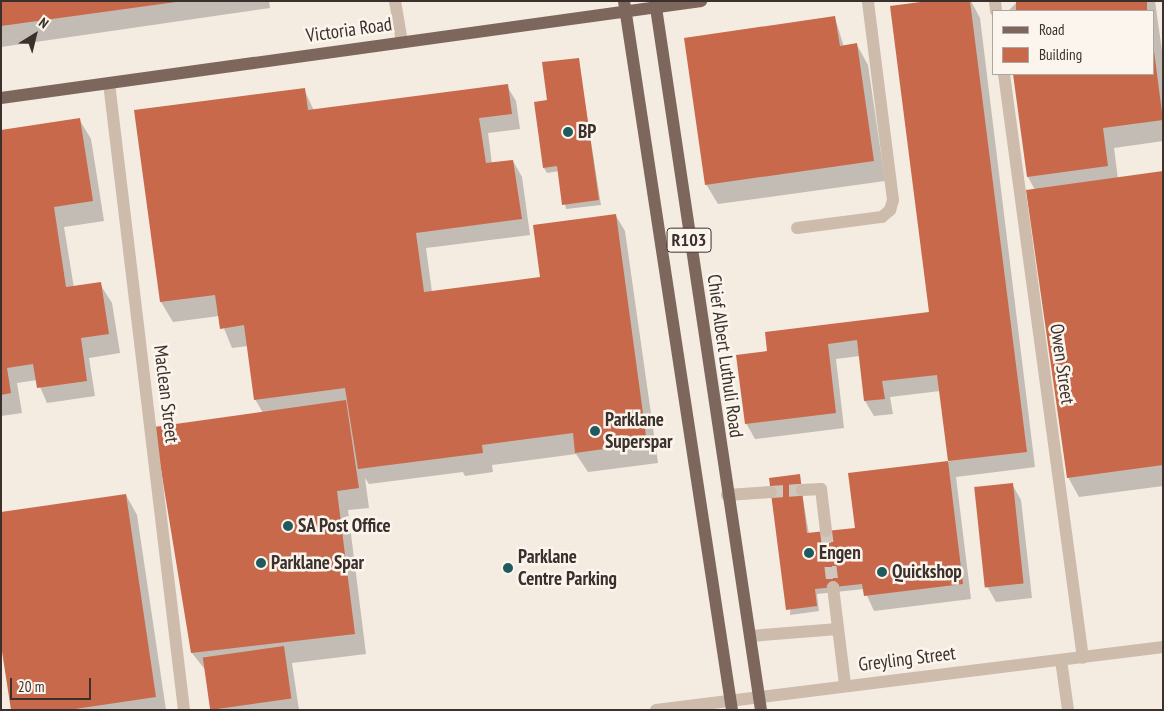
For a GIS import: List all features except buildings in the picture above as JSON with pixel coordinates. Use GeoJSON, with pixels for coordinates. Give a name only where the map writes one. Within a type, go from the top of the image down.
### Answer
{"type":"FeatureCollection","features":[{"type":"Feature","properties":{"kind":"main road","name":"Victoria Road"},"geometry":{"type":"LineString","coordinates":[[1,98],[402,42],[624,6],[701,1]]}},
{"type":"Feature","properties":{"kind":"main road","name":"Chief Albert Luthuli Road"},"geometry":{"type":"LineString","coordinates":[[655,4],[761,710]]}},
{"type":"Feature","properties":{"kind":"main road","name":"R103"},"geometry":{"type":"LineString","coordinates":[[624,6],[731,704]]}},
{"type":"Feature","properties":{"kind":"street"},"geometry":{"type":"LineString","coordinates":[[395,1],[402,42]]}},
{"type":"Feature","properties":{"kind":"street"},"geometry":{"type":"LineString","coordinates":[[797,228],[882,217],[890,210],[893,200],[868,1]]}},
{"type":"Feature","properties":{"kind":"street","name":"Owen Street"},"geometry":{"type":"LineString","coordinates":[[1004,75],[1082,658]]}},
{"type":"Feature","properties":{"kind":"street","name":"Maclean Street"},"geometry":{"type":"LineString","coordinates":[[109,84],[184,710]]}},
{"type":"Feature","properties":{"kind":"street"},"geometry":{"type":"LineString","coordinates":[[802,490],[821,489],[826,531]]}},
{"type":"Feature","properties":{"kind":"street"},"geometry":{"type":"LineString","coordinates":[[728,495],[771,492]]}},
{"type":"Feature","properties":{"kind":"street"},"geometry":{"type":"LineString","coordinates":[[833,587],[845,685]]}},
{"type":"Feature","properties":{"kind":"street"},"geometry":{"type":"LineString","coordinates":[[750,636],[838,628]]}},
{"type":"Feature","properties":{"kind":"street","name":"Greyling Street"},"geometry":{"type":"LineString","coordinates":[[656,710],[731,704],[760,695],[1163,647]]}},
{"type":"Feature","properties":{"kind":"street"},"geometry":{"type":"LineString","coordinates":[[1061,660],[1068,710]]}},
{"type":"Feature","properties":{"kind":"tunnel"},"geometry":{"type":"LineString","coordinates":[[771,492],[802,490]]}},
{"type":"Feature","properties":{"kind":"tunnel"},"geometry":{"type":"LineString","coordinates":[[826,531],[833,587]]}},
{"type":"Feature","properties":{"kind":"place","name":"BP"},"geometry":{"type":"Point","coordinates":[568,132]}},
{"type":"Feature","properties":{"kind":"place","name":"Parklane Superspar"},"geometry":{"type":"Point","coordinates":[595,431]}},
{"type":"Feature","properties":{"kind":"place","name":"SA Post Office"},"geometry":{"type":"Point","coordinates":[288,526]}},
{"type":"Feature","properties":{"kind":"place","name":"Engen"},"geometry":{"type":"Point","coordinates":[809,553]}},
{"type":"Feature","properties":{"kind":"place","name":"Parklane Spar"},"geometry":{"type":"Point","coordinates":[261,563]}},
{"type":"Feature","properties":{"kind":"place","name":"Parklane Centre Parking"},"geometry":{"type":"Point","coordinates":[508,568]}},
{"type":"Feature","properties":{"kind":"place","name":"Quickshop"},"geometry":{"type":"Point","coordinates":[882,572]}}]}
